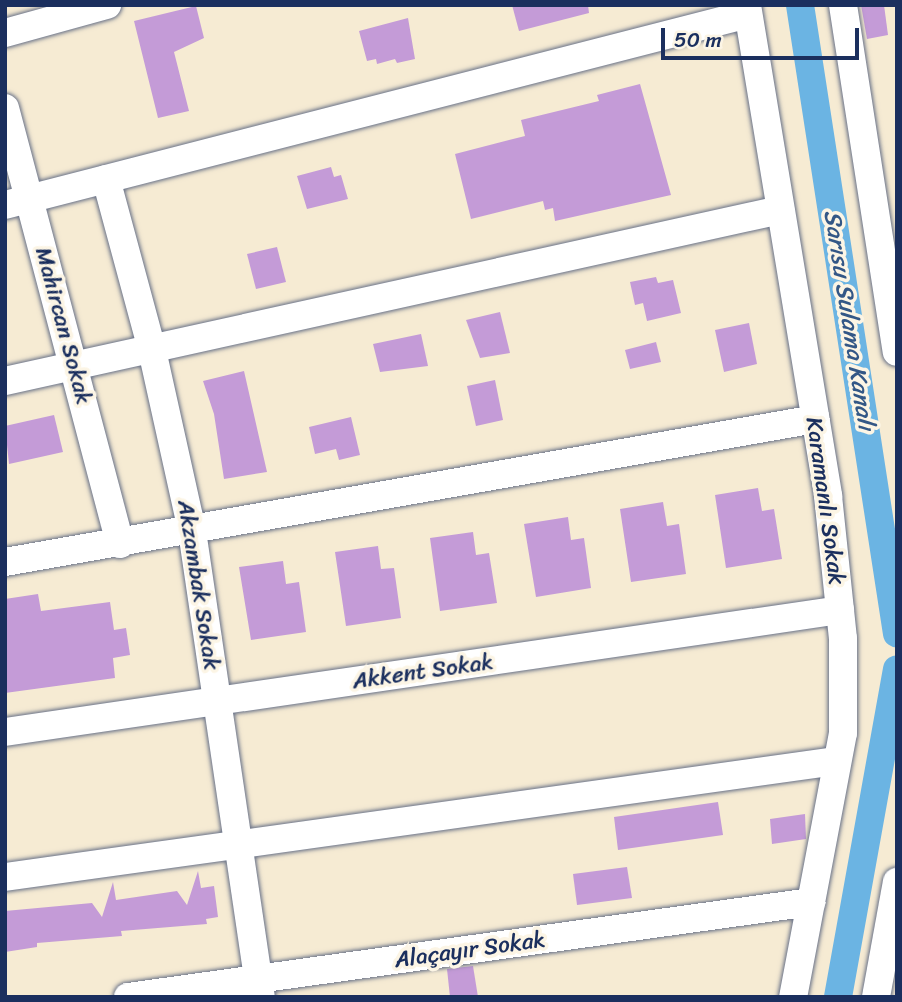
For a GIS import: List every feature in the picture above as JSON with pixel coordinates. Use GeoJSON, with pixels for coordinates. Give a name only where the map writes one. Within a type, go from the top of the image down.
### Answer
{"type":"FeatureCollection","features":[{"type":"Feature","properties":{"kind":"street"},"geometry":{"type":"LineString","coordinates":[[5,33],[107,5]]}},
{"type":"Feature","properties":{"kind":"street"},"geometry":{"type":"LineString","coordinates":[[843,5],[897,352]]}},
{"type":"Feature","properties":{"kind":"street"},"geometry":{"type":"LineString","coordinates":[[17,202],[747,9]]}},
{"type":"Feature","properties":{"kind":"street","name":"Karamanlı Sokak"},"geometry":{"type":"LineString","coordinates":[[747,9],[815,419],[840,610],[843,733],[793,997]]}},
{"type":"Feature","properties":{"kind":"street","name":"Mahircan Sokak"},"geometry":{"type":"LineString","coordinates":[[5,108],[17,202],[74,367],[120,544]]}},
{"type":"Feature","properties":{"kind":"street","name":"Akzambak Sokak"},"geometry":{"type":"LineString","coordinates":[[106,179],[152,350],[192,531],[259,988]]}},
{"type":"Feature","properties":{"kind":"street"},"geometry":{"type":"LineString","coordinates":[[5,381],[780,210]]}},
{"type":"Feature","properties":{"kind":"street"},"geometry":{"type":"LineString","coordinates":[[5,562],[120,544],[815,419]]}},
{"type":"Feature","properties":{"kind":"street","name":"Akkent Sokak"},"geometry":{"type":"LineString","coordinates":[[5,732],[840,610]]}},
{"type":"Feature","properties":{"kind":"street"},"geometry":{"type":"LineString","coordinates":[[5,877],[238,847],[837,761]]}},
{"type":"Feature","properties":{"kind":"street"},"geometry":{"type":"LineString","coordinates":[[876,997],[897,882]]}},
{"type":"Feature","properties":{"kind":"street","name":"Alaçayır Sokak"},"geometry":{"type":"LineString","coordinates":[[128,997],[259,988],[811,902]]}},
{"type":"Feature","properties":{"kind":"building"},"geometry":{"type":"Polygon","coordinates":[[[512,5],[588,5],[589,13],[519,31],[512,5]]]}},
{"type":"Feature","properties":{"kind":"building"},"geometry":{"type":"Polygon","coordinates":[[[861,5],[884,5],[888,35],[867,39],[861,5]]]}},
{"type":"Feature","properties":{"kind":"building"},"geometry":{"type":"Polygon","coordinates":[[[196,6],[204,38],[174,52],[189,111],[158,118],[134,21],[196,6]]]}},
{"type":"Feature","properties":{"kind":"building"},"geometry":{"type":"Polygon","coordinates":[[[408,18],[415,59],[397,63],[395,59],[377,64],[376,59],[367,61],[359,31],[408,18]]]}},
{"type":"Feature","properties":{"kind":"building"},"geometry":{"type":"Polygon","coordinates":[[[640,84],[671,195],[555,221],[553,208],[545,210],[543,201],[471,219],[455,154],[525,136],[521,120],[599,101],[597,95],[640,84]]]}},
{"type":"Feature","properties":{"kind":"building"},"geometry":{"type":"Polygon","coordinates":[[[331,167],[334,177],[341,175],[348,199],[307,209],[297,176],[331,167]]]}},
{"type":"Feature","properties":{"kind":"building"},"geometry":{"type":"Polygon","coordinates":[[[277,247],[286,282],[256,289],[247,254],[277,247]]]}},
{"type":"Feature","properties":{"kind":"building"},"geometry":{"type":"Polygon","coordinates":[[[656,277],[658,283],[673,280],[681,313],[647,321],[643,303],[635,305],[630,282],[656,277]]]}},
{"type":"Feature","properties":{"kind":"building"},"geometry":{"type":"Polygon","coordinates":[[[500,312],[510,353],[480,358],[466,320],[500,312]]]}},
{"type":"Feature","properties":{"kind":"building"},"geometry":{"type":"Polygon","coordinates":[[[749,323],[757,364],[724,372],[715,330],[749,323]]]}},
{"type":"Feature","properties":{"kind":"building"},"geometry":{"type":"Polygon","coordinates":[[[421,334],[428,366],[380,372],[373,344],[421,334]]]}},
{"type":"Feature","properties":{"kind":"building"},"geometry":{"type":"Polygon","coordinates":[[[656,342],[661,362],[630,369],[625,350],[656,342]]]}},
{"type":"Feature","properties":{"kind":"building"},"geometry":{"type":"Polygon","coordinates":[[[244,371],[267,472],[224,479],[214,414],[203,381],[244,371]]]}},
{"type":"Feature","properties":{"kind":"building"},"geometry":{"type":"Polygon","coordinates":[[[495,380],[503,420],[476,426],[467,386],[495,380]]]}},
{"type":"Feature","properties":{"kind":"building"},"geometry":{"type":"Polygon","coordinates":[[[54,415],[63,452],[9,464],[5,426],[54,415]]]}},
{"type":"Feature","properties":{"kind":"building"},"geometry":{"type":"Polygon","coordinates":[[[351,417],[360,455],[339,460],[336,449],[315,454],[309,427],[351,417]]]}},
{"type":"Feature","properties":{"kind":"building"},"geometry":{"type":"Polygon","coordinates":[[[758,488],[762,511],[774,509],[782,559],[726,568],[715,495],[758,488]]]}},
{"type":"Feature","properties":{"kind":"building"},"geometry":{"type":"Polygon","coordinates":[[[663,502],[667,526],[679,524],[686,574],[631,582],[620,509],[663,502]]]}},
{"type":"Feature","properties":{"kind":"building"},"geometry":{"type":"Polygon","coordinates":[[[568,517],[571,540],[584,538],[591,588],[536,597],[524,524],[568,517]]]}},
{"type":"Feature","properties":{"kind":"building"},"geometry":{"type":"Polygon","coordinates":[[[473,532],[476,555],[489,553],[497,603],[440,611],[430,538],[473,532]]]}},
{"type":"Feature","properties":{"kind":"building"},"geometry":{"type":"Polygon","coordinates":[[[378,546],[381,569],[394,568],[401,618],[346,626],[335,552],[378,546]]]}},
{"type":"Feature","properties":{"kind":"building"},"geometry":{"type":"Polygon","coordinates":[[[283,561],[286,584],[299,582],[306,632],[251,640],[239,567],[283,561]]]}},
{"type":"Feature","properties":{"kind":"building"},"geometry":{"type":"Polygon","coordinates":[[[38,594],[41,611],[110,602],[114,630],[126,628],[130,655],[113,658],[115,678],[5,693],[5,599],[38,594]]]}},
{"type":"Feature","properties":{"kind":"building"},"geometry":{"type":"Polygon","coordinates":[[[718,802],[723,835],[618,850],[614,817],[718,802]]]}},
{"type":"Feature","properties":{"kind":"building"},"geometry":{"type":"Polygon","coordinates":[[[805,814],[806,839],[772,844],[770,819],[805,814]]]}},
{"type":"Feature","properties":{"kind":"building"},"geometry":{"type":"Polygon","coordinates":[[[627,867],[632,898],[577,905],[573,874],[627,867]]]}},
{"type":"Feature","properties":{"kind":"building"},"geometry":{"type":"Polygon","coordinates":[[[198,871],[201,888],[214,886],[218,917],[206,919],[207,924],[121,931],[122,936],[37,943],[37,947],[5,952],[5,911],[92,903],[102,917],[113,882],[116,900],[177,891],[187,905],[198,871]]]}},
{"type":"Feature","properties":{"kind":"building"},"geometry":{"type":"Polygon","coordinates":[[[473,966],[478,997],[450,997],[447,969],[473,966]]]}},
{"type":"Feature","properties":{"kind":"waterway","name":"Sarısu Sulama Kanalı"},"geometry":{"type":"LineString","coordinates":[[800,5],[897,634]]}},
{"type":"Feature","properties":{"kind":"waterway","name":"Sarısu Sulama Kanalı"},"geometry":{"type":"LineString","coordinates":[[838,997],[897,669]]}}]}
